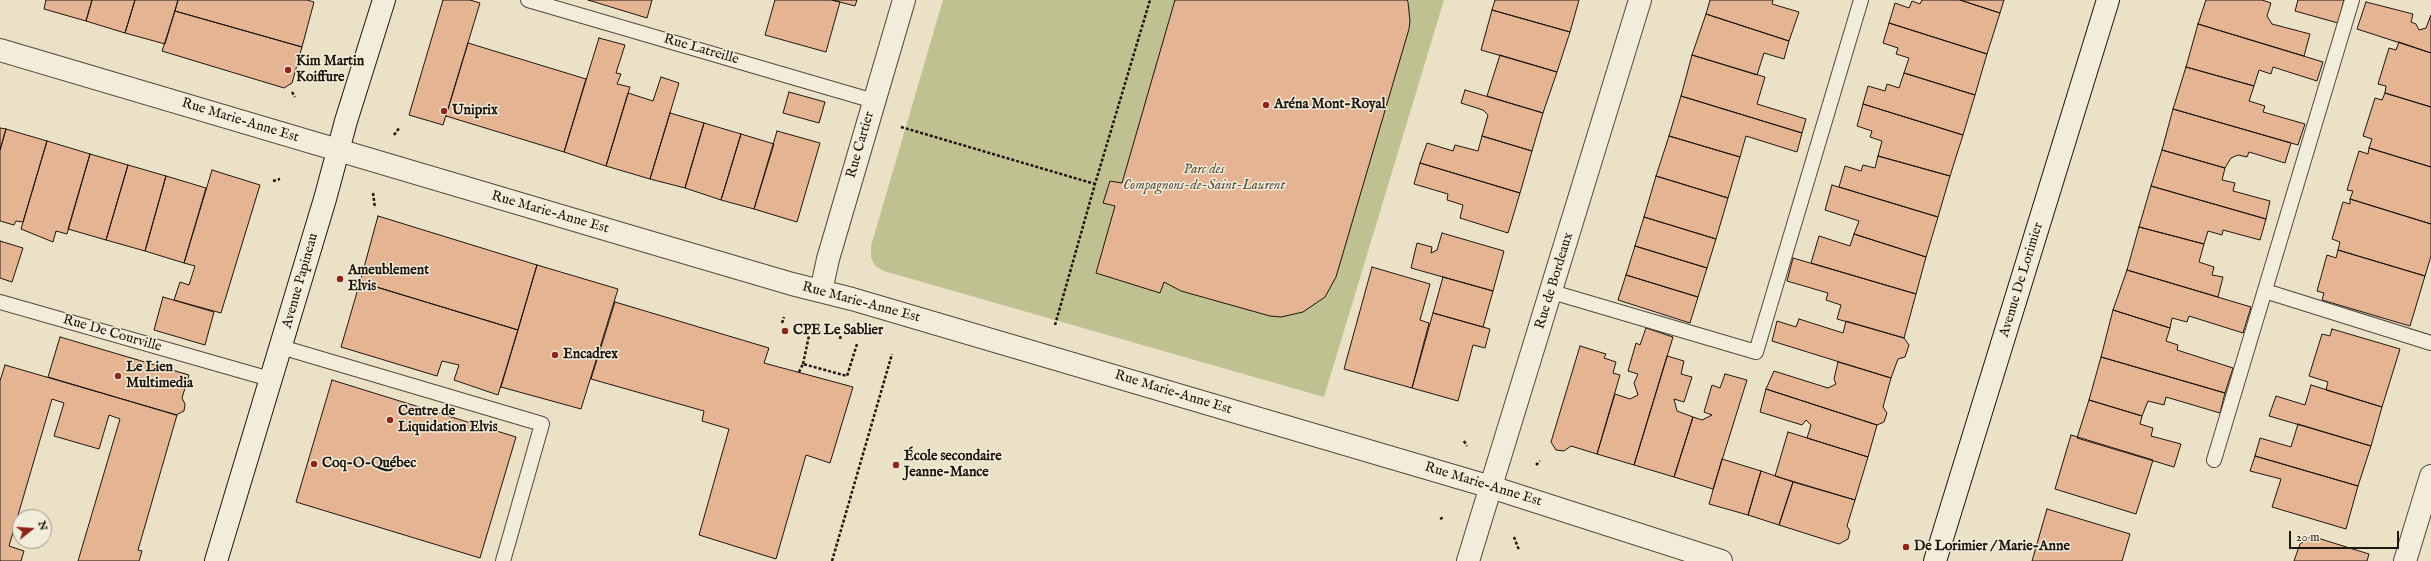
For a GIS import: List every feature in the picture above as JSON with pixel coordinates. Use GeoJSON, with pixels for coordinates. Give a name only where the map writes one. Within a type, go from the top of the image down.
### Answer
{"type":"FeatureCollection","features":[{"type":"Feature","properties":{"kind":"street","name":"Avenue Papineau"},"geometry":{"type":"LineString","coordinates":[[216,561],[384,0]]}},
{"type":"Feature","properties":{"kind":"street","name":"Rue Cartier"},"geometry":{"type":"LineString","coordinates":[[821,291],[828,259],[904,0]]}},
{"type":"Feature","properties":{"kind":"street","name":"Rue de Bordeaux"},"geometry":{"type":"LineString","coordinates":[[1468,561],[1552,292],[1640,0]]}},
{"type":"Feature","properties":{"kind":"street","name":"Avenue De Lorimier"},"geometry":{"type":"LineString","coordinates":[[1936,561],[2108,0]]}},
{"type":"Feature","properties":{"kind":"street","name":"Rue Marie-Anne Est"},"geometry":{"type":"LineString","coordinates":[[0,50],[1491,487],[1721,561]]}},
{"type":"Feature","properties":{"kind":"street"},"geometry":{"type":"LineString","coordinates":[[2405,561],[2431,476]]}},
{"type":"Feature","properties":{"kind":"lane","name":"Rue Latreille"},"geometry":{"type":"LineString","coordinates":[[528,0],[874,101]]}},
{"type":"Feature","properties":{"kind":"lane"},"geometry":{"type":"LineString","coordinates":[[1552,292],[1756,352],[1861,0]]}},
{"type":"Feature","properties":{"kind":"lane"},"geometry":{"type":"LineString","coordinates":[[2214,460],[2352,0]]}},
{"type":"Feature","properties":{"kind":"lane"},"geometry":{"type":"LineString","coordinates":[[2265,291],[2431,343]]}},
{"type":"Feature","properties":{"kind":"lane","name":"Rue De Courville"},"geometry":{"type":"LineString","coordinates":[[0,302],[270,379]]}},
{"type":"Feature","properties":{"kind":"lane"},"geometry":{"type":"LineString","coordinates":[[281,347],[542,424],[503,561]]}},
{"type":"Feature","properties":{"kind":"path"},"geometry":{"type":"LineString","coordinates":[[1055,325],[1150,0]]}},
{"type":"Feature","properties":{"kind":"path"},"geometry":{"type":"LineString","coordinates":[[292,92],[295,97]]}},
{"type":"Feature","properties":{"kind":"path"},"geometry":{"type":"LineString","coordinates":[[901,127],[1095,184]]}},
{"type":"Feature","properties":{"kind":"path"},"geometry":{"type":"LineString","coordinates":[[273,181],[280,179]]}},
{"type":"Feature","properties":{"kind":"path"},"geometry":{"type":"LineString","coordinates":[[373,192],[375,208]]}},
{"type":"Feature","properties":{"kind":"path"},"geometry":{"type":"LineString","coordinates":[[782,323],[784,317]]}},
{"type":"Feature","properties":{"kind":"path"},"geometry":{"type":"LineString","coordinates":[[799,372],[803,364],[810,331]]}},
{"type":"Feature","properties":{"kind":"path"},"geometry":{"type":"LineString","coordinates":[[840,340],[842,334]]}},
{"type":"Feature","properties":{"kind":"path"},"geometry":{"type":"LineString","coordinates":[[803,364],[847,376],[858,344]]}},
{"type":"Feature","properties":{"kind":"path"},"geometry":{"type":"LineString","coordinates":[[832,561],[892,354]]}},
{"type":"Feature","properties":{"kind":"path"},"geometry":{"type":"LineString","coordinates":[[1464,441],[1467,446]]}},
{"type":"Feature","properties":{"kind":"path"},"geometry":{"type":"LineString","coordinates":[[1536,465],[1540,461]]}},
{"type":"Feature","properties":{"kind":"path"},"geometry":{"type":"LineString","coordinates":[[1440,519],[1444,517]]}},
{"type":"Feature","properties":{"kind":"path"},"geometry":{"type":"LineString","coordinates":[[1514,537],[1519,550]]}},
{"type":"Feature","properties":{"kind":"green space","name":"Parc des Compagnons-de-Saint-Laurent"},"geometry":{"type":"Polygon","coordinates":[[[943,0],[1444,0],[1324,397],[884,271],[875,266],[871,257],[871,246],[943,0]]]}},
{"type":"Feature","properties":{"kind":"building"},"geometry":{"type":"Polygon","coordinates":[[[46,0],[92,0],[86,21],[44,9],[46,0]]]}},
{"type":"Feature","properties":{"kind":"building"},"geometry":{"type":"Polygon","coordinates":[[[92,0],[135,0],[125,33],[86,21],[92,0]]]}},
{"type":"Feature","properties":{"kind":"building"},"geometry":{"type":"Polygon","coordinates":[[[135,0],[178,0],[165,44],[125,33],[135,0]]]}},
{"type":"Feature","properties":{"kind":"building"},"geometry":{"type":"Polygon","coordinates":[[[178,0],[307,0],[314,2],[302,47],[175,11],[178,0]]]}},
{"type":"Feature","properties":{"kind":"building"},"geometry":{"type":"Polygon","coordinates":[[[443,0],[470,0],[480,3],[443,125],[409,115],[443,0]]]}},
{"type":"Feature","properties":{"kind":"building"},"geometry":{"type":"Polygon","coordinates":[[[588,0],[652,0],[647,18],[588,0]]]}},
{"type":"Feature","properties":{"kind":"building"},"geometry":{"type":"Polygon","coordinates":[[[775,0],[832,0],[840,2],[826,52],[765,35],[775,0]]]}},
{"type":"Feature","properties":{"kind":"building"},"geometry":{"type":"Polygon","coordinates":[[[832,0],[857,0],[855,6],[832,0]]]}},
{"type":"Feature","properties":{"kind":"building","name":"Aréna Mont-Royal"},"geometry":{"type":"Polygon","coordinates":[[[1175,0],[1407,0],[1408,2],[1410,21],[1409,29],[1336,277],[1325,297],[1303,312],[1281,317],[1270,316],[1181,291],[1164,282],[1160,293],[1096,273],[1115,206],[1103,203],[1110,181],[1122,183],[1175,0]]]}},
{"type":"Feature","properties":{"kind":"building"},"geometry":{"type":"Polygon","coordinates":[[[1495,0],[1579,0],[1570,32],[1492,10],[1495,0]]]}},
{"type":"Feature","properties":{"kind":"building"},"geometry":{"type":"Polygon","coordinates":[[[1710,0],[1773,0],[1772,4],[1799,12],[1789,41],[1706,14],[1710,0]]]}},
{"type":"Feature","properties":{"kind":"building"},"geometry":{"type":"Polygon","coordinates":[[[1922,0],[1960,0],[2000,13],[1987,54],[1889,23],[1895,3],[1909,8],[1912,1],[1920,4],[1922,0]]]}},
{"type":"Feature","properties":{"kind":"building"},"geometry":{"type":"Polygon","coordinates":[[[1960,0],[2004,0],[2000,13],[1960,0]]]}},
{"type":"Feature","properties":{"kind":"building"},"geometry":{"type":"Polygon","coordinates":[[[2206,0],[2262,0],[2271,3],[2267,16],[2272,24],[2310,34],[2304,56],[2198,24],[2206,0]]]}},
{"type":"Feature","properties":{"kind":"building"},"geometry":{"type":"Polygon","coordinates":[[[2298,0],[2344,0],[2338,23],[2295,11],[2298,0]]]}},
{"type":"Feature","properties":{"kind":"building"},"geometry":{"type":"Polygon","coordinates":[[[2366,2],[2413,14],[2411,22],[2416,24],[2419,30],[2426,28],[2431,15],[2431,53],[2357,29],[2366,2]]]}},
{"type":"Feature","properties":{"kind":"building"},"geometry":{"type":"Polygon","coordinates":[[[1492,10],[1570,32],[1557,72],[1481,50],[1492,10]]]}},
{"type":"Feature","properties":{"kind":"building"},"geometry":{"type":"Polygon","coordinates":[[[175,11],[302,47],[292,83],[284,88],[162,51],[175,11]]]}},
{"type":"Feature","properties":{"kind":"building"},"geometry":{"type":"Polygon","coordinates":[[[1706,14],[1789,41],[1784,59],[1764,53],[1757,75],[1692,55],[1706,14]]]}},
{"type":"Feature","properties":{"kind":"building"},"geometry":{"type":"Polygon","coordinates":[[[1889,23],[1987,54],[1975,95],[1904,73],[1909,58],[1896,54],[1898,48],[1883,43],[1889,23]]]}},
{"type":"Feature","properties":{"kind":"building"},"geometry":{"type":"Polygon","coordinates":[[[2198,24],[2323,62],[2317,81],[2273,67],[2271,74],[2259,70],[2254,86],[2186,67],[2198,24]]]}},
{"type":"Feature","properties":{"kind":"building"},"geometry":{"type":"Polygon","coordinates":[[[599,38],[625,45],[616,73],[621,74],[617,84],[630,87],[606,166],[564,152],[599,38]]]}},
{"type":"Feature","properties":{"kind":"building"},"geometry":{"type":"Polygon","coordinates":[[[2399,42],[2431,53],[2431,107],[2385,93],[2386,86],[2378,84],[2389,48],[2396,50],[2399,42]]]}},
{"type":"Feature","properties":{"kind":"building"},"geometry":{"type":"Polygon","coordinates":[[[468,43],[586,79],[564,152],[446,116],[468,43]]]}},
{"type":"Feature","properties":{"kind":"building"},"geometry":{"type":"Polygon","coordinates":[[[1500,55],[1557,72],[1543,113],[1487,96],[1500,55]]]}},
{"type":"Feature","properties":{"kind":"building"},"geometry":{"type":"Polygon","coordinates":[[[1692,55],[1765,77],[1757,104],[1806,119],[1802,133],[1681,96],[1692,55]]]}},
{"type":"Feature","properties":{"kind":"building"},"geometry":{"type":"Polygon","coordinates":[[[2186,67],[2254,86],[2249,101],[2265,106],[2263,112],[2305,124],[2298,145],[2173,109],[2186,67]]]}},
{"type":"Feature","properties":{"kind":"building"},"geometry":{"type":"Polygon","coordinates":[[[1904,73],[1975,95],[1963,135],[1863,104],[1868,86],[1885,91],[1887,84],[1899,88],[1904,73]]]}},
{"type":"Feature","properties":{"kind":"building"},"geometry":{"type":"Polygon","coordinates":[[[661,77],[679,83],[650,179],[606,166],[628,93],[653,101],[661,77]]]}},
{"type":"Feature","properties":{"kind":"building"},"geometry":{"type":"Polygon","coordinates":[[[1465,90],[1543,113],[1532,151],[1482,136],[1488,115],[1483,110],[1461,103],[1465,90]]]}},
{"type":"Feature","properties":{"kind":"building"},"geometry":{"type":"Polygon","coordinates":[[[789,92],[825,102],[819,123],[783,113],[789,92]]]}},
{"type":"Feature","properties":{"kind":"building"},"geometry":{"type":"Polygon","coordinates":[[[2385,93],[2431,107],[2431,167],[2369,148],[2372,139],[2363,136],[2375,98],[2382,100],[2385,93]]]}},
{"type":"Feature","properties":{"kind":"building"},"geometry":{"type":"Polygon","coordinates":[[[1681,96],[1802,133],[1797,152],[1746,136],[1740,157],[1669,136],[1681,96]]]}},
{"type":"Feature","properties":{"kind":"building"},"geometry":{"type":"Polygon","coordinates":[[[1863,104],[1963,135],[1950,176],[1878,156],[1882,141],[1870,137],[1872,131],[1857,126],[1863,104]]]}},
{"type":"Feature","properties":{"kind":"building"},"geometry":{"type":"Polygon","coordinates":[[[2173,109],[2291,143],[2285,163],[2249,152],[2247,157],[2238,155],[2231,158],[2225,168],[2162,150],[2173,109]]]}},
{"type":"Feature","properties":{"kind":"building"},"geometry":{"type":"Polygon","coordinates":[[[670,113],[704,123],[685,188],[650,179],[670,113]]]}},
{"type":"Feature","properties":{"kind":"building"},"geometry":{"type":"Polygon","coordinates":[[[704,123],[741,134],[721,200],[685,188],[704,123]]]}},
{"type":"Feature","properties":{"kind":"building"},"geometry":{"type":"Polygon","coordinates":[[[0,128],[6,129],[0,150],[0,128]]]}},
{"type":"Feature","properties":{"kind":"building"},"geometry":{"type":"Polygon","coordinates":[[[6,129],[47,141],[23,222],[16,221],[14,225],[0,221],[0,150],[6,129]]]}},
{"type":"Feature","properties":{"kind":"building"},"geometry":{"type":"Polygon","coordinates":[[[777,131],[820,143],[797,222],[754,209],[777,131]]]}},
{"type":"Feature","properties":{"kind":"building"},"geometry":{"type":"Polygon","coordinates":[[[741,134],[774,144],[754,209],[721,200],[741,134]]]}},
{"type":"Feature","properties":{"kind":"building"},"geometry":{"type":"Polygon","coordinates":[[[1482,136],[1532,151],[1520,193],[1420,163],[1427,143],[1453,151],[1455,145],[1478,151],[1482,136]]]}},
{"type":"Feature","properties":{"kind":"building"},"geometry":{"type":"Polygon","coordinates":[[[1669,136],[1740,157],[1728,198],[1656,176],[1669,136]]]}},
{"type":"Feature","properties":{"kind":"building"},"geometry":{"type":"Polygon","coordinates":[[[47,141],[90,154],[67,234],[56,231],[53,242],[21,229],[47,141]]]}},
{"type":"Feature","properties":{"kind":"building"},"geometry":{"type":"Polygon","coordinates":[[[2369,148],[2431,167],[2431,224],[2350,199],[2353,191],[2347,190],[2359,151],[2368,154],[2369,148]]]}},
{"type":"Feature","properties":{"kind":"building"},"geometry":{"type":"Polygon","coordinates":[[[2162,150],[2225,168],[2222,180],[2235,183],[2233,191],[2270,201],[2266,219],[2151,186],[2162,150]]]}},
{"type":"Feature","properties":{"kind":"building"},"geometry":{"type":"Polygon","coordinates":[[[90,154],[128,165],[106,240],[68,229],[90,154]]]}},
{"type":"Feature","properties":{"kind":"building"},"geometry":{"type":"Polygon","coordinates":[[[1878,156],[1950,176],[1938,217],[1839,187],[1845,166],[1861,171],[1863,165],[1875,168],[1878,156]]]}},
{"type":"Feature","properties":{"kind":"building"},"geometry":{"type":"Polygon","coordinates":[[[1420,163],[1520,193],[1508,233],[1460,218],[1463,205],[1447,200],[1448,194],[1414,184],[1420,163]]]}},
{"type":"Feature","properties":{"kind":"building"},"geometry":{"type":"Polygon","coordinates":[[[128,165],[166,176],[145,251],[106,240],[128,165]]]}},
{"type":"Feature","properties":{"kind":"building"},"geometry":{"type":"Polygon","coordinates":[[[212,170],[260,185],[221,313],[174,300],[180,282],[189,285],[195,266],[184,263],[212,170]]]}},
{"type":"Feature","properties":{"kind":"building"},"geometry":{"type":"Polygon","coordinates":[[[166,176],[206,188],[184,263],[145,251],[166,176]]]}},
{"type":"Feature","properties":{"kind":"building"},"geometry":{"type":"Polygon","coordinates":[[[1656,176],[1728,198],[1716,239],[1644,217],[1656,176]]]}},
{"type":"Feature","properties":{"kind":"building"},"geometry":{"type":"Polygon","coordinates":[[[1832,185],[1938,217],[1926,257],[1854,234],[1859,221],[1825,210],[1832,185]]]}},
{"type":"Feature","properties":{"kind":"building"},"geometry":{"type":"Polygon","coordinates":[[[2151,186],[2266,219],[2260,240],[2223,230],[2222,235],[2208,231],[2204,244],[2139,227],[2151,186]]]}},
{"type":"Feature","properties":{"kind":"building"},"geometry":{"type":"Polygon","coordinates":[[[2350,199],[2431,224],[2431,256],[2425,276],[2338,250],[2340,242],[2332,239],[2343,202],[2350,204],[2350,199]]]}},
{"type":"Feature","properties":{"kind":"building"},"geometry":{"type":"Polygon","coordinates":[[[378,216],[537,265],[518,330],[360,282],[378,216]]]}},
{"type":"Feature","properties":{"kind":"building"},"geometry":{"type":"Polygon","coordinates":[[[1644,217],[1716,239],[1707,268],[1635,246],[1644,217]]]}},
{"type":"Feature","properties":{"kind":"building"},"geometry":{"type":"Polygon","coordinates":[[[2139,227],[2204,244],[2199,262],[2214,267],[2212,275],[2223,277],[2218,297],[2127,270],[2139,227]]]}},
{"type":"Feature","properties":{"kind":"building"},"geometry":{"type":"Polygon","coordinates":[[[1442,233],[1504,251],[1493,291],[1411,268],[1417,243],[1432,247],[1431,253],[1437,250],[1442,233]]]}},
{"type":"Feature","properties":{"kind":"building"},"geometry":{"type":"Polygon","coordinates":[[[1854,234],[1926,257],[1916,294],[1811,263],[1819,236],[1850,246],[1854,234]]]}},
{"type":"Feature","properties":{"kind":"building"},"geometry":{"type":"Polygon","coordinates":[[[0,241],[23,248],[12,282],[0,278],[0,241]]]}},
{"type":"Feature","properties":{"kind":"building"},"geometry":{"type":"Polygon","coordinates":[[[1635,246],[1707,268],[1698,297],[1626,275],[1635,246]]]}},
{"type":"Feature","properties":{"kind":"building"},"geometry":{"type":"Polygon","coordinates":[[[2338,250],[2425,276],[2410,326],[2322,300],[2324,293],[2317,291],[2327,255],[2336,258],[2338,250]]]}},
{"type":"Feature","properties":{"kind":"building"},"geometry":{"type":"Polygon","coordinates":[[[1793,258],[1916,294],[1904,338],[1837,319],[1841,305],[1826,300],[1828,293],[1787,281],[1793,258]]]}},
{"type":"Feature","properties":{"kind":"building","name":"Encadrex"},"geometry":{"type":"Polygon","coordinates":[[[537,265],[618,289],[581,409],[501,387],[537,265]]]}},
{"type":"Feature","properties":{"kind":"building"},"geometry":{"type":"Polygon","coordinates":[[[1372,267],[1430,284],[1420,320],[1429,323],[1412,388],[1344,369],[1372,267]]]}},
{"type":"Feature","properties":{"kind":"building"},"geometry":{"type":"Polygon","coordinates":[[[2127,270],[2251,307],[2243,333],[2189,316],[2187,322],[2172,318],[2170,328],[2113,310],[2127,270]]]}},
{"type":"Feature","properties":{"kind":"building"},"geometry":{"type":"Polygon","coordinates":[[[1626,275],[1698,297],[1690,323],[1618,300],[1626,275]]]}},
{"type":"Feature","properties":{"kind":"building"},"geometry":{"type":"Polygon","coordinates":[[[1443,277],[1493,291],[1483,327],[1433,313],[1443,277]]]}},
{"type":"Feature","properties":{"kind":"building"},"geometry":{"type":"Polygon","coordinates":[[[360,282],[518,330],[498,395],[454,380],[459,365],[442,361],[437,376],[341,347],[360,282]]]}},
{"type":"Feature","properties":{"kind":"building"},"geometry":{"type":"Polygon","coordinates":[[[163,297],[214,312],[205,345],[154,330],[163,297]]]}},
{"type":"Feature","properties":{"kind":"building","name":"CPE Le Sablier"},"geometry":{"type":"Polygon","coordinates":[[[615,302],[769,348],[764,363],[853,387],[830,463],[806,455],[776,559],[699,535],[729,429],[702,421],[704,411],[591,379],[615,302]]]}},
{"type":"Feature","properties":{"kind":"building"},"geometry":{"type":"Polygon","coordinates":[[[2113,310],[2170,328],[2166,341],[2178,345],[2177,350],[2233,368],[2225,393],[2101,357],[2113,310]]]}},
{"type":"Feature","properties":{"kind":"building"},"geometry":{"type":"Polygon","coordinates":[[[1433,313],[1490,329],[1485,348],[1473,345],[1458,401],[1412,388],[1433,313]]]}},
{"type":"Feature","properties":{"kind":"building"},"geometry":{"type":"Polygon","coordinates":[[[1799,319],[1843,333],[1846,321],[1904,338],[1909,345],[1905,357],[1898,359],[1891,378],[1772,341],[1777,321],[1796,327],[1799,319]]]}},
{"type":"Feature","properties":{"kind":"building"},"geometry":{"type":"Polygon","coordinates":[[[1646,328],[1673,337],[1634,465],[1597,454],[1615,394],[1630,399],[1638,395],[1634,383],[1638,374],[1628,371],[1636,343],[1640,345],[1646,328]]]}},
{"type":"Feature","properties":{"kind":"building"},"geometry":{"type":"Polygon","coordinates":[[[2332,329],[2400,349],[2382,407],[2326,390],[2328,382],[2309,376],[2322,334],[2330,336],[2332,329]]]}},
{"type":"Feature","properties":{"kind":"building","name":"Le Lien Multimedia"},"geometry":{"type":"Polygon","coordinates":[[[60,337],[189,375],[182,398],[185,404],[184,411],[176,415],[48,377],[60,337]]]}},
{"type":"Feature","properties":{"kind":"building"},"geometry":{"type":"Polygon","coordinates":[[[1580,346],[1606,354],[1604,358],[1616,362],[1613,373],[1620,375],[1597,454],[1571,446],[1564,451],[1556,450],[1551,442],[1580,346]]]}},
{"type":"Feature","properties":{"kind":"building"},"geometry":{"type":"Polygon","coordinates":[[[1667,356],[1684,361],[1681,374],[1692,377],[1684,402],[1674,399],[1677,411],[1693,417],[1674,477],[1634,465],[1667,356]]]}},
{"type":"Feature","properties":{"kind":"building"},"geometry":{"type":"Polygon","coordinates":[[[2101,357],[2225,393],[2220,413],[2166,397],[2164,405],[2148,401],[2142,416],[2089,400],[2101,357]]]}},
{"type":"Feature","properties":{"kind":"building"},"geometry":{"type":"Polygon","coordinates":[[[1838,362],[1891,378],[1883,407],[1887,413],[1884,422],[1877,425],[1766,389],[1774,371],[1828,388],[1836,384],[1834,379],[1838,362]]]}},
{"type":"Feature","properties":{"kind":"building"},"geometry":{"type":"Polygon","coordinates":[[[5,365],[177,415],[138,550],[142,551],[139,561],[78,561],[120,419],[109,415],[99,449],[54,436],[64,403],[52,399],[20,509],[12,509],[12,536],[9,546],[12,547],[12,549],[24,551],[21,561],[0,561],[0,381],[5,365]]]}},
{"type":"Feature","properties":{"kind":"building"},"geometry":{"type":"Polygon","coordinates":[[[1725,374],[1747,380],[1713,489],[1674,477],[1693,417],[1702,420],[1712,415],[1704,412],[1712,385],[1720,388],[1725,374]]]}},
{"type":"Feature","properties":{"kind":"building"},"geometry":{"type":"Polygon","coordinates":[[[332,380],[516,437],[480,558],[296,502],[332,380]]]}},
{"type":"Feature","properties":{"kind":"building"},"geometry":{"type":"Polygon","coordinates":[[[2311,385],[2382,407],[2371,446],[2269,416],[2276,396],[2305,405],[2311,385]]]}},
{"type":"Feature","properties":{"kind":"building"},"geometry":{"type":"Polygon","coordinates":[[[1766,389],[1877,425],[1868,457],[1807,438],[1811,425],[1806,420],[1802,425],[1760,412],[1766,389]]]}},
{"type":"Feature","properties":{"kind":"building"},"geometry":{"type":"Polygon","coordinates":[[[2089,400],[2142,416],[2140,424],[2153,428],[2151,436],[2181,444],[2174,467],[2077,438],[2089,400]]]}},
{"type":"Feature","properties":{"kind":"building"},"geometry":{"type":"Polygon","coordinates":[[[2298,424],[2371,446],[2358,486],[2255,456],[2260,438],[2291,447],[2298,424]]]}},
{"type":"Feature","properties":{"kind":"building"},"geometry":{"type":"Polygon","coordinates":[[[1788,432],[1868,457],[1855,500],[1775,476],[1788,432]]]}},
{"type":"Feature","properties":{"kind":"building"},"geometry":{"type":"Polygon","coordinates":[[[2071,435],[2153,460],[2136,514],[2055,489],[2071,435]]]}},
{"type":"Feature","properties":{"kind":"building"},"geometry":{"type":"Polygon","coordinates":[[[2255,456],[2358,486],[2346,529],[2272,507],[2281,479],[2250,471],[2255,456]]]}},
{"type":"Feature","properties":{"kind":"building"},"geometry":{"type":"Polygon","coordinates":[[[1722,459],[1761,471],[1748,515],[1709,504],[1722,459]]]}},
{"type":"Feature","properties":{"kind":"building"},"geometry":{"type":"Polygon","coordinates":[[[1761,471],[1793,482],[1779,525],[1748,515],[1761,471]]]}},
{"type":"Feature","properties":{"kind":"building"},"geometry":{"type":"Polygon","coordinates":[[[1793,482],[1855,500],[1847,526],[1850,531],[1848,539],[1839,544],[1779,525],[1793,482]]]}},
{"type":"Feature","properties":{"kind":"building"},"geometry":{"type":"Polygon","coordinates":[[[2047,509],[2130,534],[2122,561],[2032,561],[2047,509]]]}},
{"type":"Feature","properties":{"kind":"building"},"geometry":{"type":"Polygon","coordinates":[[[2311,536],[2369,554],[2367,561],[2294,561],[2300,544],[2311,536]]]}},
{"type":"Feature","properties":{"kind":"place","name":"Kim Martin Koiffure"},"geometry":{"type":"Point","coordinates":[288,70]}},
{"type":"Feature","properties":{"kind":"place","name":"Aréna Mont-Royal"},"geometry":{"type":"Point","coordinates":[1266,105]}},
{"type":"Feature","properties":{"kind":"place","name":"Uniprix"},"geometry":{"type":"Point","coordinates":[444,111]}},
{"type":"Feature","properties":{"kind":"place","name":"Ameublement Elvis"},"geometry":{"type":"Point","coordinates":[340,279]}},
{"type":"Feature","properties":{"kind":"place","name":"CPE Le Sablier"},"geometry":{"type":"Point","coordinates":[785,331]}},
{"type":"Feature","properties":{"kind":"place","name":"Encadrex"},"geometry":{"type":"Point","coordinates":[555,355]}},
{"type":"Feature","properties":{"kind":"place","name":"Le Lien Multimedia"},"geometry":{"type":"Point","coordinates":[118,376]}},
{"type":"Feature","properties":{"kind":"place","name":"Centre de Liquidation Elvis"},"geometry":{"type":"Point","coordinates":[390,420]}},
{"type":"Feature","properties":{"kind":"place","name":"Coq-O-Québec"},"geometry":{"type":"Point","coordinates":[314,464]}},
{"type":"Feature","properties":{"kind":"place","name":"École secondaire Jeanne-Mance"},"geometry":{"type":"Point","coordinates":[896,465]}},
{"type":"Feature","properties":{"kind":"place","name":"De Lorimier / Marie-Anne"},"geometry":{"type":"Point","coordinates":[1906,547]}}]}
